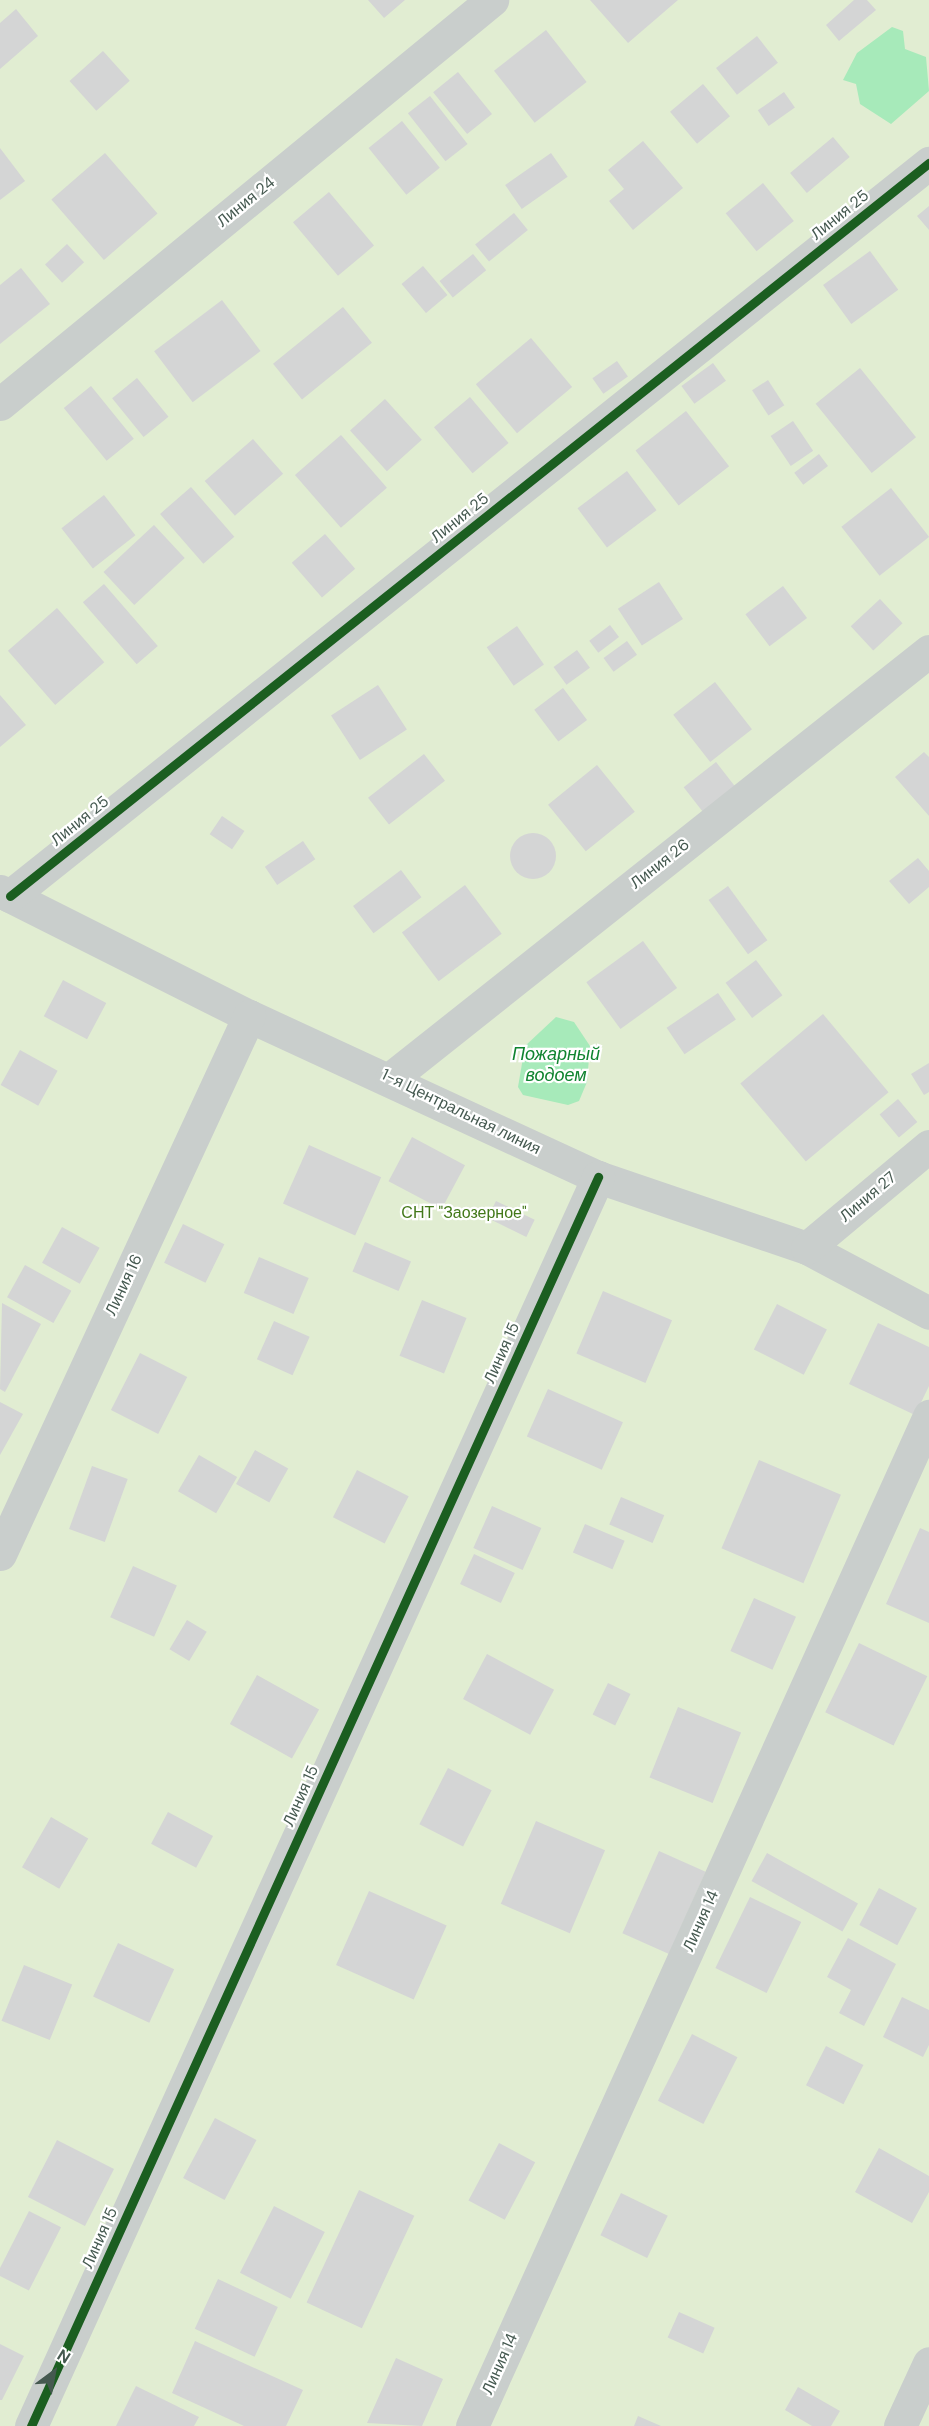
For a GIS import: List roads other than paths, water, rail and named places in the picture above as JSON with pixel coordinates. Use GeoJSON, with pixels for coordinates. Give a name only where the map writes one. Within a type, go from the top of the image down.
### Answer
{"type":"FeatureCollection","features":[{"type":"Feature","properties":{"kind":"street","name":"Линия 24"},"geometry":{"type":"LineString","coordinates":[[0,404],[492,0]]}},
{"type":"Feature","properties":{"kind":"street","name":"Линия 25"},"geometry":{"type":"LineString","coordinates":[[5,894],[929,163]]}},
{"type":"Feature","properties":{"kind":"street","name":"Линия 26"},"geometry":{"type":"LineString","coordinates":[[391,1078],[929,651]]}},
{"type":"Feature","properties":{"kind":"street","name":"1-я Центральная линия"},"geometry":{"type":"LineString","coordinates":[[5,894],[249,1016],[391,1078],[598,1178],[807,1248],[929,1313]]}},
{"type":"Feature","properties":{"kind":"street","name":"Линия 16"},"geometry":{"type":"LineString","coordinates":[[0,1554],[249,1016]]}},
{"type":"Feature","properties":{"kind":"street","name":"Линия 27"},"geometry":{"type":"LineString","coordinates":[[807,1248],[929,1146]]}},
{"type":"Feature","properties":{"kind":"street","name":"Линия 15"},"geometry":{"type":"LineString","coordinates":[[31,2426],[598,1178]]}},
{"type":"Feature","properties":{"kind":"street","name":"Линия 14"},"geometry":{"type":"LineString","coordinates":[[472,2426],[929,1416]]}},
{"type":"Feature","properties":{"kind":"street"},"geometry":{"type":"LineString","coordinates":[[900,2426],[929,2363]]}},
{"type":"Feature","properties":{"kind":"water"},"geometry":{"type":"Polygon","coordinates":[[[892,27],[903,31],[905,49],[926,57],[929,91],[891,124],[860,104],[856,84],[843,80],[857,53],[892,27]]]}},
{"type":"Feature","properties":{"kind":"water","name":"Пожарный водоем"},"geometry":{"type":"Polygon","coordinates":[[[556,1017],[574,1022],[590,1046],[587,1082],[579,1101],[568,1105],[523,1095],[518,1087],[525,1046],[556,1017]]]}},
{"type":"Feature","properties":{"kind":"park label","name":"СНТ \"Заозерное\""},"geometry":{"type":"Point","coordinates":[464,1213]}}]}
